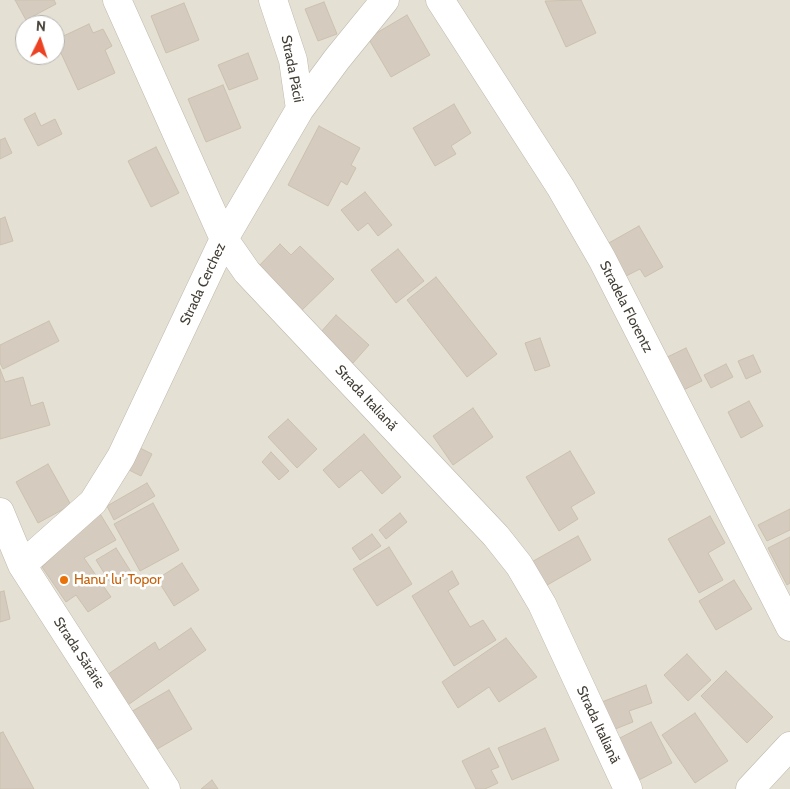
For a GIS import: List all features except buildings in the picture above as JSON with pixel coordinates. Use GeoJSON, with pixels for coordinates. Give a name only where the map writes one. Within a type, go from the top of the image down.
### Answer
{"type":"FeatureCollection","features":[{"type":"Feature","properties":{"kind":"street","name":"Strada Italiană"},"geometry":{"type":"LineString","coordinates":[[117,0],[224,240],[247,272],[496,536],[519,565],[542,604],[628,789]]}},
{"type":"Feature","properties":{"kind":"street","name":"Strada Păcii"},"geometry":{"type":"LineString","coordinates":[[273,0],[293,60],[300,109]]}},
{"type":"Feature","properties":{"kind":"street","name":"Strada Cerchez"},"geometry":{"type":"LineString","coordinates":[[22,565],[93,502],[117,465],[224,240],[300,109],[337,58],[386,0]]}},
{"type":"Feature","properties":{"kind":"street","name":"Stradela Florentz"},"geometry":{"type":"LineString","coordinates":[[440,0],[561,188],[593,244],[790,627]]}},
{"type":"Feature","properties":{"kind":"street","name":"Strada Sărărie"},"geometry":{"type":"LineString","coordinates":[[0,512],[22,565],[166,789]]}},
{"type":"Feature","properties":{"kind":"street"},"geometry":{"type":"LineString","coordinates":[[750,789],[790,746]]}},
{"type":"Feature","properties":{"kind":"shaded area"},"geometry":{"type":"Polygon","coordinates":[[[0,0],[790,0],[790,789],[0,789],[0,0]]]}},
{"type":"Feature","properties":{"kind":"place","name":"Hanu' lu' Topor"},"geometry":{"type":"Point","coordinates":[64,580]}}]}
